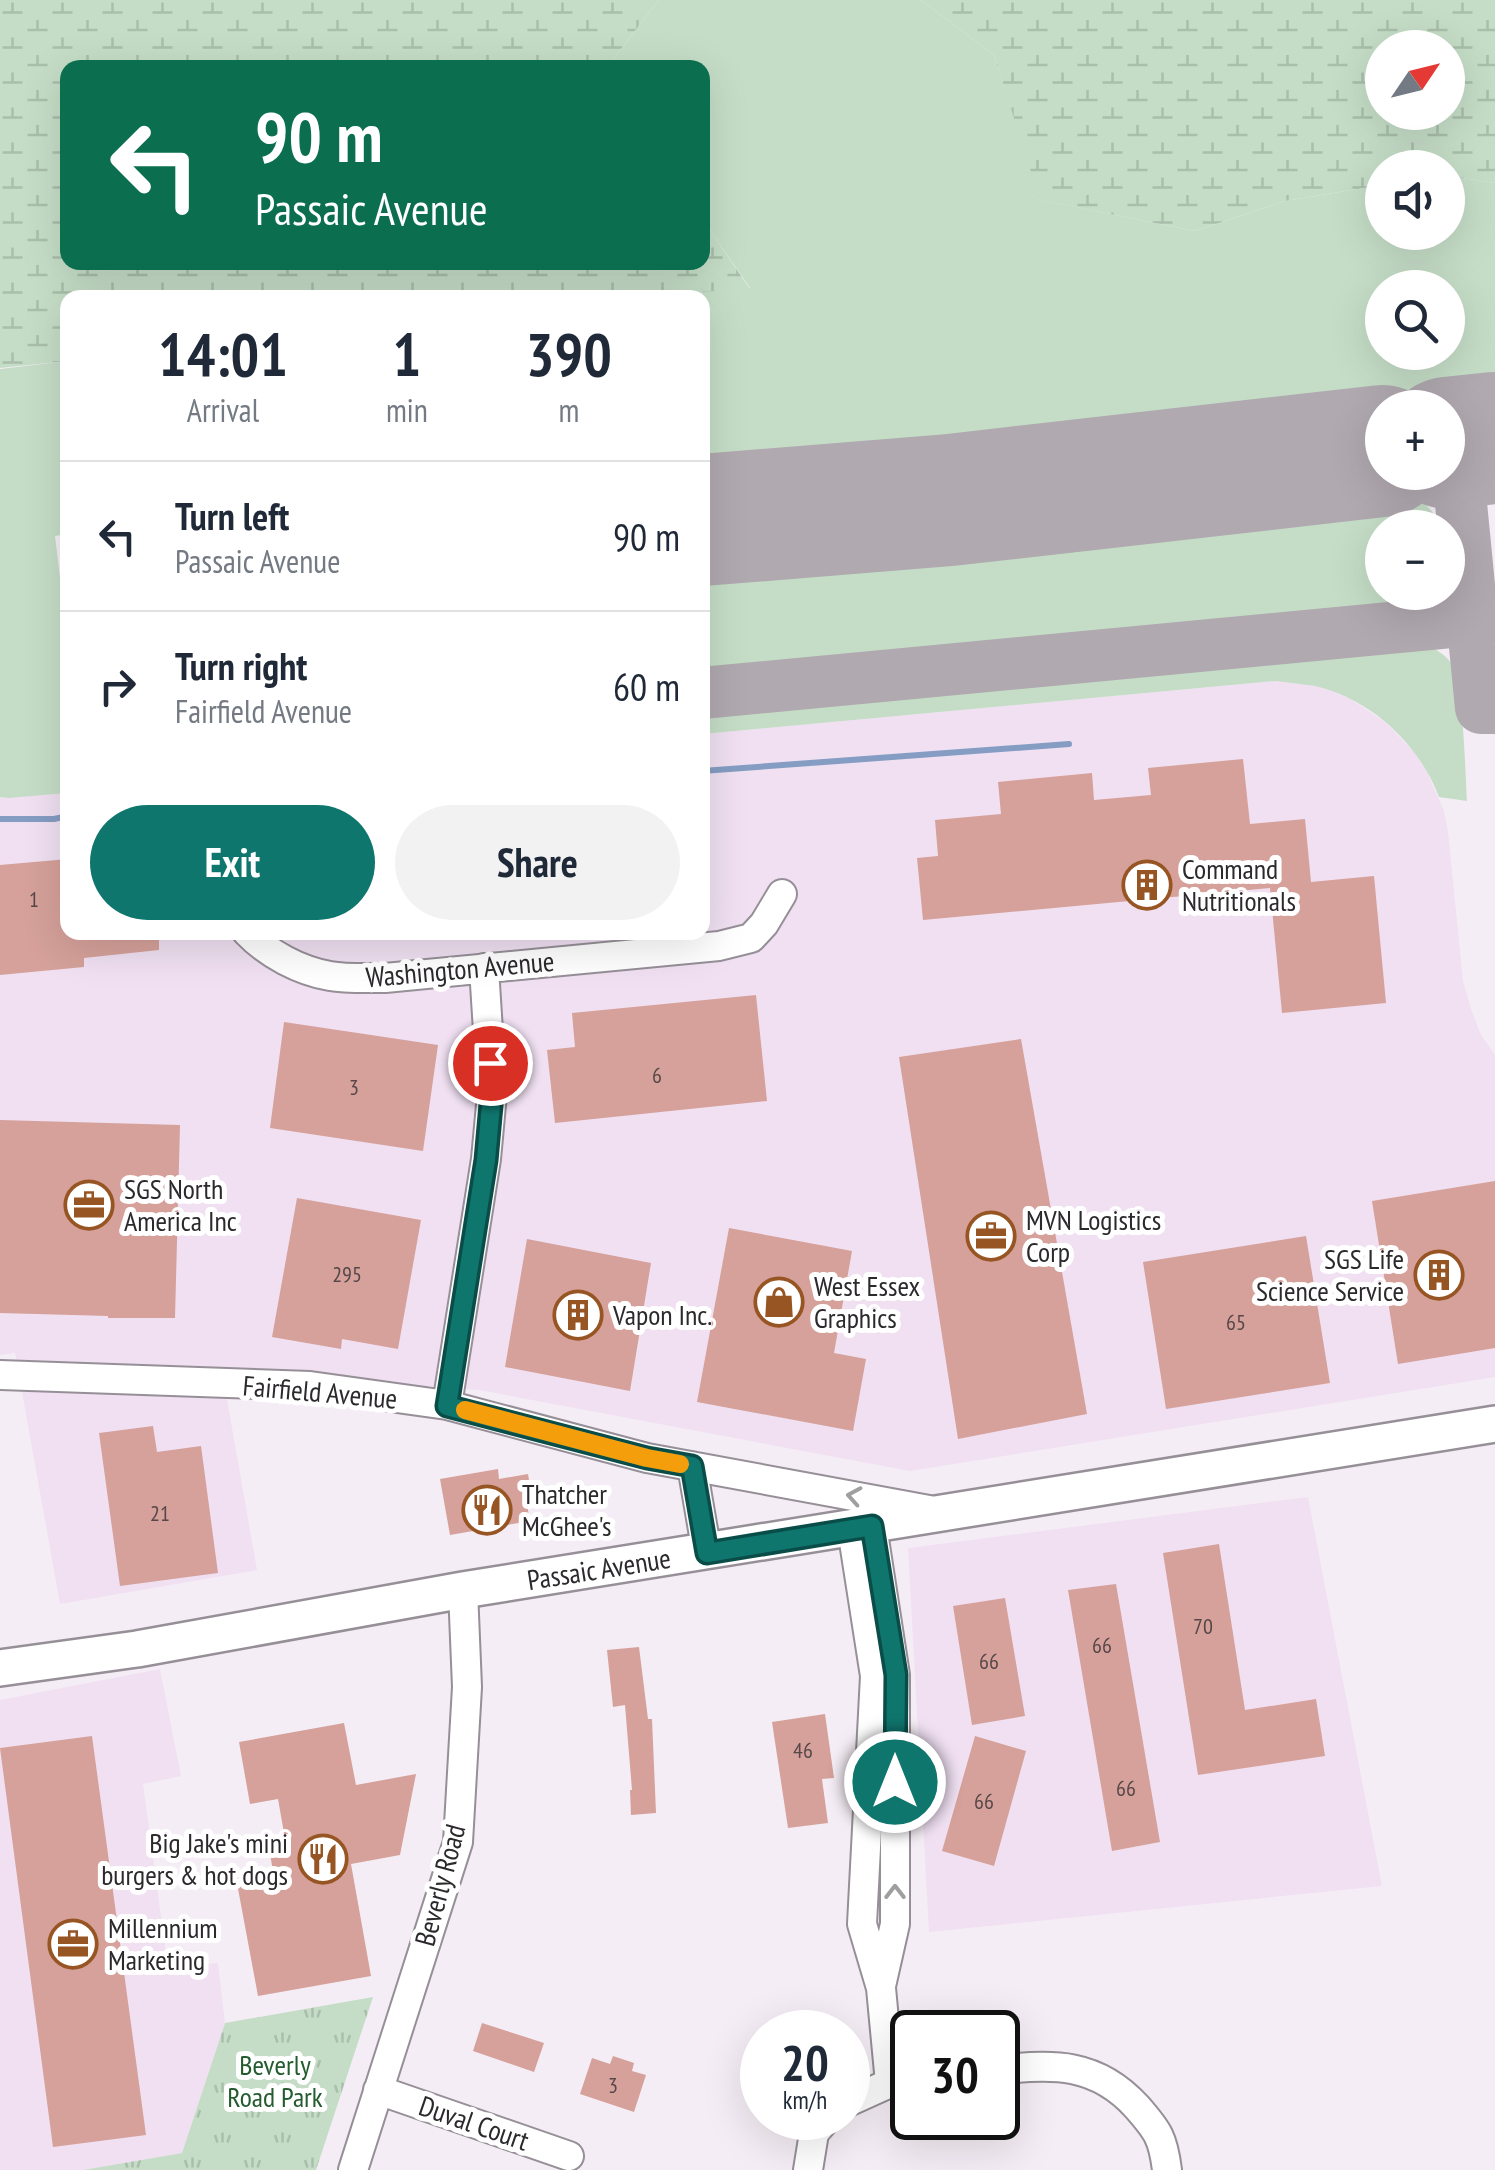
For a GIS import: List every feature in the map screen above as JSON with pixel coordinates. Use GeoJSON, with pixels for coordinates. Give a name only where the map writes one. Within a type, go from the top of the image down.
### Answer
{"type":"FeatureCollection","features":[{"type":"Feature","properties":{"kind":"main road","name":"Passaic Avenue"},"geometry":{"type":"LineString","coordinates":[[0,1668],[154,1646],[464,1590],[1495,1424]]}},
{"type":"Feature","properties":{"kind":"street","name":"Washington Avenue"},"geometry":{"type":"LineString","coordinates":[[254,940],[291,964],[330,976],[385,978],[719,946],[751,938],[782,894]]}},
{"type":"Feature","properties":{"kind":"street"},"geometry":{"type":"LineString","coordinates":[[447,1406],[486,1160],[492,1094],[484,968]]}},
{"type":"Feature","properties":{"kind":"street","name":"Fairfield Avenue"},"geometry":{"type":"LineString","coordinates":[[0,1376],[310,1386],[447,1406],[647,1458],[950,1514]]}},
{"type":"Feature","properties":{"kind":"street"},"geometry":{"type":"LineString","coordinates":[[692,1466],[707,1553]]}},
{"type":"Feature","properties":{"kind":"street"},"geometry":{"type":"LineString","coordinates":[[862,1528],[896,1675],[895,1924],[880,1988],[890,2032]]}},
{"type":"Feature","properties":{"kind":"street","name":"Beverly Road"},"geometry":{"type":"LineString","coordinates":[[353,2170],[458,1842],[467,1687],[464,1590]]}},
{"type":"Feature","properties":{"kind":"street"},"geometry":{"type":"LineString","coordinates":[[1020,2067],[1065,2067],[1098,2075],[1123,2091],[1164,2144],[1166,2170]]}},
{"type":"Feature","properties":{"kind":"street","name":"Duval Court"},"geometry":{"type":"LineString","coordinates":[[378,2090],[569,2156]]}},
{"type":"Feature","properties":{"kind":"street"},"geometry":{"type":"LineString","coordinates":[[808,2170],[813,2140]]}},
{"type":"Feature","properties":{"kind":"shaded area"},"geometry":{"type":"Polygon","coordinates":[[[1276,681],[1334,692],[1385,722],[1426,770],[1444,811],[1463,981],[1481,1035],[1495,1055],[1495,1377],[910,1471],[479,1390],[222,1371],[257,1570],[60,1604],[15,1353],[0,1355],[0,797],[60,794],[60,940],[710,940],[710,733],[1276,681]]]}},
{"type":"Feature","properties":{"kind":"shaded area"},"geometry":{"type":"Polygon","coordinates":[[[1308,1497],[1382,1886],[929,1932],[908,1548],[1308,1497]]]}},
{"type":"Feature","properties":{"kind":"shaded area"},"geometry":{"type":"Polygon","coordinates":[[[160,1669],[181,1776],[143,1784],[168,1968],[218,1963],[225,2023],[182,2153],[83,2170],[0,2170],[0,1700],[160,1669]]]}},
{"type":"Feature","properties":{"kind":"green space"},"geometry":{"type":"Polygon","coordinates":[[[0,0],[659,0],[612,60],[60,60],[60,270],[710,270],[710,230],[750,289],[60,290],[60,362],[0,368],[0,0]]]}},
{"type":"Feature","properties":{"kind":"green space"},"geometry":{"type":"Polygon","coordinates":[[[659,0],[921,0],[994,55],[1041,200],[1195,231],[1285,201],[1365,188],[1365,250],[1465,250],[1465,179],[1495,183],[1495,399],[1465,402],[1465,390],[1365,390],[1365,412],[710,473],[710,291],[750,288],[710,230],[710,60],[612,60],[659,0]]]}},
{"type":"Feature","properties":{"kind":"green space"},"geometry":{"type":"Polygon","coordinates":[[[921,0],[1495,0],[1495,183],[1465,179],[1465,150],[1365,150],[1365,188],[1285,201],[1195,231],[1040,200],[994,55],[921,0]]]}},
{"type":"Feature","properties":{"kind":"green space"},"geometry":{"type":"Polygon","coordinates":[[[60,362],[60,535],[55,536],[60,577],[60,794],[9,798],[0,797],[0,369],[60,362]]]}},
{"type":"Feature","properties":{"kind":"green space"},"geometry":{"type":"Polygon","coordinates":[[[1365,488],[1403,491],[1431,510],[1365,510],[1365,610],[1389,610],[710,674],[710,548],[1365,488]]]}},
{"type":"Feature","properties":{"kind":"green space"},"geometry":{"type":"Polygon","coordinates":[[[1425,644],[1451,663],[1455,674],[1467,801],[1439,797],[1406,742],[1355,701],[1315,686],[1276,681],[710,733],[710,710],[1425,644]]]}},
{"type":"Feature","properties":{"kind":"green space","name":"Beverly Road Park"},"geometry":{"type":"Polygon","coordinates":[[[373,1997],[316,2170],[83,2170],[182,2153],[225,2023],[373,1997]]]}},
{"type":"Feature","properties":{"kind":"building","name":"Command Nutritionals"},"geometry":{"type":"Polygon","coordinates":[[[1243,759],[1250,824],[1305,819],[1311,882],[1374,876],[1386,1003],[1282,1013],[1270,888],[923,920],[917,858],[938,856],[935,820],[1001,814],[998,782],[1092,773],[1094,800],[1151,795],[1148,768],[1243,759]]]}},
{"type":"Feature","properties":{"kind":"building"},"geometry":{"type":"Polygon","coordinates":[[[60,860],[60,940],[159,940],[159,950],[84,958],[84,967],[0,975],[0,865],[60,860]]]}},
{"type":"Feature","properties":{"kind":"building"},"geometry":{"type":"Polygon","coordinates":[[[756,995],[767,1101],[555,1123],[547,1050],[575,1047],[572,1013],[756,995]]]}},
{"type":"Feature","properties":{"kind":"building"},"geometry":{"type":"Polygon","coordinates":[[[284,1022],[438,1045],[423,1151],[270,1128],[284,1022]]]}},
{"type":"Feature","properties":{"kind":"building","name":"MVN Logistics Corp"},"geometry":{"type":"Polygon","coordinates":[[[1021,1039],[1087,1414],[958,1439],[899,1057],[1021,1039]]]}},
{"type":"Feature","properties":{"kind":"building","name":"SGS North America Inc"},"geometry":{"type":"Polygon","coordinates":[[[0,1120],[180,1125],[175,1318],[0,1313],[0,1120]]]}},
{"type":"Feature","properties":{"kind":"building","name":"SGS Life Science Service"},"geometry":{"type":"Polygon","coordinates":[[[1495,1181],[1495,1348],[1398,1364],[1372,1201],[1495,1181]]]}},
{"type":"Feature","properties":{"kind":"building"},"geometry":{"type":"Polygon","coordinates":[[[297,1198],[421,1220],[398,1349],[342,1339],[341,1349],[272,1337],[297,1198]]]}},
{"type":"Feature","properties":{"kind":"building","name":"West Essex Graphics"},"geometry":{"type":"Polygon","coordinates":[[[729,1228],[852,1251],[834,1353],[866,1359],[853,1431],[697,1402],[729,1228]]]}},
{"type":"Feature","properties":{"kind":"building"},"geometry":{"type":"Polygon","coordinates":[[[1306,1236],[1330,1383],[1166,1409],[1143,1262],[1306,1236]]]}},
{"type":"Feature","properties":{"kind":"building","name":"Vapon Inc."},"geometry":{"type":"Polygon","coordinates":[[[527,1239],[651,1263],[630,1391],[505,1367],[527,1239]]]}},
{"type":"Feature","properties":{"kind":"building"},"geometry":{"type":"Polygon","coordinates":[[[153,1426],[157,1452],[201,1446],[218,1573],[120,1586],[99,1433],[153,1426]]]}},
{"type":"Feature","properties":{"kind":"building","name":"Thatcher McGhee's"},"geometry":{"type":"Polygon","coordinates":[[[498,1469],[499,1479],[528,1474],[532,1498],[526,1499],[530,1521],[450,1535],[440,1479],[498,1469]]]}},
{"type":"Feature","properties":{"kind":"building"},"geometry":{"type":"Polygon","coordinates":[[[1219,1544],[1245,1710],[1316,1699],[1325,1756],[1198,1775],[1163,1553],[1219,1544]]]}},
{"type":"Feature","properties":{"kind":"building"},"geometry":{"type":"Polygon","coordinates":[[[1116,1584],[1160,1842],[1112,1851],[1068,1590],[1116,1584]]]}},
{"type":"Feature","properties":{"kind":"building"},"geometry":{"type":"Polygon","coordinates":[[[1005,1598],[1025,1716],[972,1725],[953,1606],[1005,1598]]]}},
{"type":"Feature","properties":{"kind":"building"},"geometry":{"type":"Polygon","coordinates":[[[639,1647],[648,1719],[652,1719],[656,1813],[631,1815],[625,1705],[613,1707],[607,1650],[639,1647]]]}},
{"type":"Feature","properties":{"kind":"building"},"geometry":{"type":"Polygon","coordinates":[[[825,1714],[834,1778],[822,1779],[828,1823],[788,1828],[772,1722],[825,1714]]]}},
{"type":"Feature","properties":{"kind":"building","name":"Big Jake's mini burgers & hot dogs"},"geometry":{"type":"Polygon","coordinates":[[[344,1723],[356,1785],[416,1774],[400,1855],[351,1864],[371,1976],[258,1996],[236,1878],[273,1872],[270,1853],[287,1850],[278,1799],[250,1804],[239,1742],[344,1723]]]}},
{"type":"Feature","properties":{"kind":"building","name":"Millennium Marketing"},"geometry":{"type":"Polygon","coordinates":[[[92,1736],[146,2135],[53,2147],[0,1748],[92,1736]]]}},
{"type":"Feature","properties":{"kind":"building"},"geometry":{"type":"Polygon","coordinates":[[[975,1736],[1026,1751],[994,1866],[942,1851],[975,1736]]]}},
{"type":"Feature","properties":{"kind":"building"},"geometry":{"type":"Polygon","coordinates":[[[482,2023],[544,2043],[534,2072],[473,2051],[482,2023]]]}},
{"type":"Feature","properties":{"kind":"building"},"geometry":{"type":"Polygon","coordinates":[[[613,2056],[634,2063],[632,2071],[646,2075],[634,2112],[580,2094],[592,2058],[610,2064],[613,2056]]]}},
{"type":"Feature","properties":{"kind":"waterway"},"geometry":{"type":"LineString","coordinates":[[710,770],[1069,744]]}},
{"type":"Feature","properties":{"kind":"waterway"},"geometry":{"type":"LineString","coordinates":[[0,819],[60,818]]}},
{"type":"Feature","properties":{"kind":"taxiway"},"geometry":{"type":"LineString","coordinates":[[1460,490],[1481,708],[1495,708]]}},
{"type":"Feature","properties":{"kind":"taxiway"},"geometry":{"type":"LineString","coordinates":[[710,692],[1495,618]]}},
{"type":"Feature","properties":{"kind":"runway"},"geometry":{"type":"LineString","coordinates":[[1465,441],[1495,438]]}},
{"type":"Feature","properties":{"kind":"runway"},"geometry":{"type":"LineString","coordinates":[[710,519],[950,500],[1365,453]]}},
{"type":"Feature","properties":{"kind":"slow traffic"},"geometry":{"type":"LineString","coordinates":[[465,1410],[680,1464]]}},
{"type":"Feature","properties":{"kind":"place","name":"Command Nutritionals"},"geometry":{"type":"Point","coordinates":[1147,885]}},
{"type":"Feature","properties":{"kind":"place","name":"SGS North America Inc"},"geometry":{"type":"Point","coordinates":[89,1205]}},
{"type":"Feature","properties":{"kind":"place","name":"MVN Logistics Corp"},"geometry":{"type":"Point","coordinates":[991,1236]}},
{"type":"Feature","properties":{"kind":"place","name":"SGS Life Science Service"},"geometry":{"type":"Point","coordinates":[1439,1275]}},
{"type":"Feature","properties":{"kind":"place","name":"West Essex Graphics"},"geometry":{"type":"Point","coordinates":[779,1302]}},
{"type":"Feature","properties":{"kind":"place","name":"Vapon Inc."},"geometry":{"type":"Point","coordinates":[578,1315]}},
{"type":"Feature","properties":{"kind":"place","name":"Thatcher McGhee's"},"geometry":{"type":"Point","coordinates":[487,1510]}},
{"type":"Feature","properties":{"kind":"place","name":"Big Jake's mini burgers & hot dogs"},"geometry":{"type":"Point","coordinates":[323,1859]}},
{"type":"Feature","properties":{"kind":"place","name":"Millennium Marketing"},"geometry":{"type":"Point","coordinates":[73,1944]}},
{"type":"Feature","properties":{"kind":"route"},"geometry":{"type":"LineString","coordinates":[[490,1063],[492,1094],[486,1160],[447,1406],[692,1466],[707,1553],[872,1526],[896,1675],[895,1782]]}}]}
